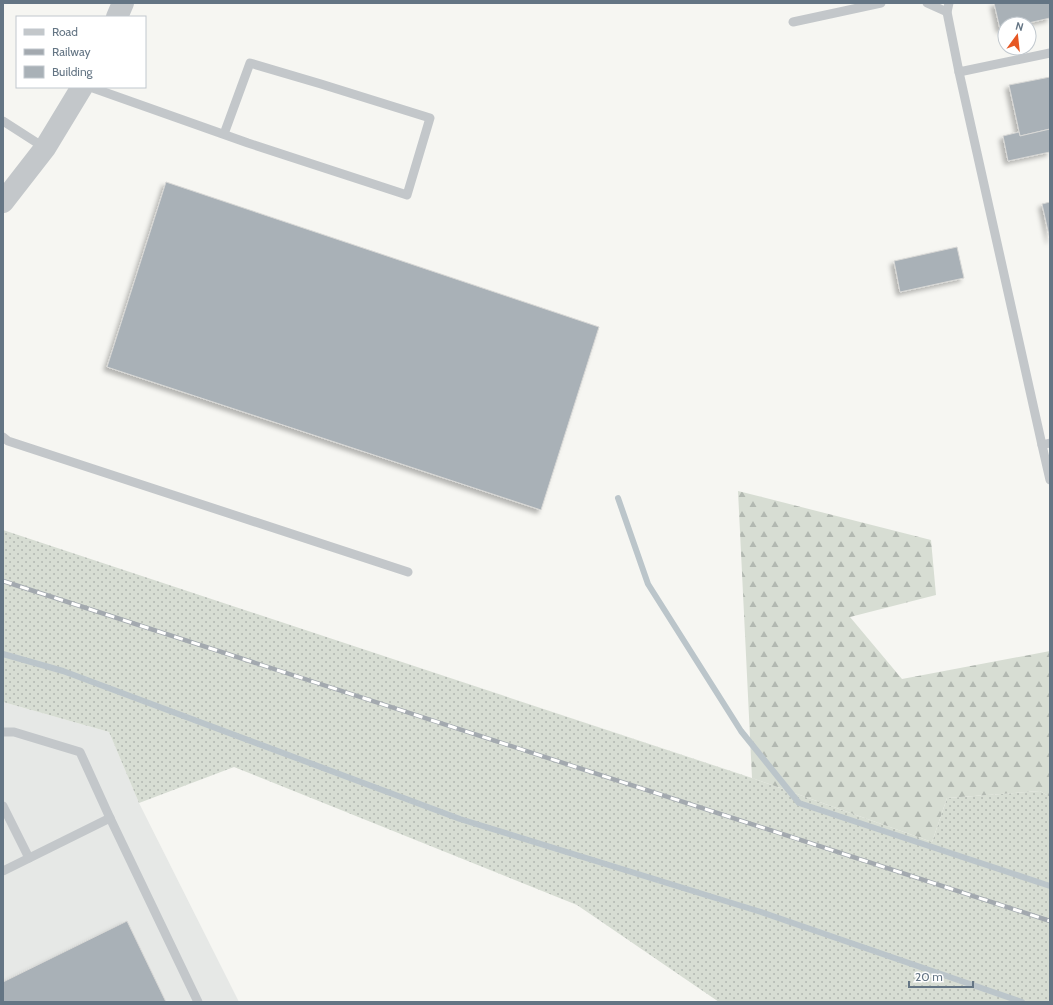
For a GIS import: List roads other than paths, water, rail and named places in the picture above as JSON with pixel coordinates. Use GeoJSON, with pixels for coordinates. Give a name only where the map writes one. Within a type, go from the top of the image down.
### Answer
{"type":"FeatureCollection","features":[{"type":"Feature","properties":{"kind":"street"},"geometry":{"type":"LineString","coordinates":[[117,16],[123,3]]}},
{"type":"Feature","properties":{"kind":"street"},"geometry":{"type":"LineString","coordinates":[[3,202],[45,148],[81,88]]}},
{"type":"Feature","properties":{"kind":"lane"},"geometry":{"type":"LineString","coordinates":[[793,22],[881,3]]}},
{"type":"Feature","properties":{"kind":"lane"},"geometry":{"type":"LineString","coordinates":[[927,3],[948,8],[958,72],[1046,444],[1050,480]]}},
{"type":"Feature","properties":{"kind":"lane"},"geometry":{"type":"LineString","coordinates":[[958,72],[1050,53]]}},
{"type":"Feature","properties":{"kind":"lane"},"geometry":{"type":"LineString","coordinates":[[93,88],[224,134],[320,167],[407,195],[430,118],[250,63],[224,134]]}},
{"type":"Feature","properties":{"kind":"lane"},"geometry":{"type":"LineString","coordinates":[[3,121],[45,148]]}},
{"type":"Feature","properties":{"kind":"lane"},"geometry":{"type":"LineString","coordinates":[[3,437],[8,441],[408,572]]}},
{"type":"Feature","properties":{"kind":"lane"},"geometry":{"type":"LineString","coordinates":[[3,732],[14,732],[80,752],[198,1002]]}},
{"type":"Feature","properties":{"kind":"lane"},"geometry":{"type":"LineString","coordinates":[[3,806],[29,858]]}},
{"type":"Feature","properties":{"kind":"lane"},"geometry":{"type":"LineString","coordinates":[[3,871],[110,818]]}},
{"type":"Feature","properties":{"kind":"waterway"},"geometry":{"type":"LineString","coordinates":[[618,498],[648,584],[741,731],[799,803],[1050,886]]}},
{"type":"Feature","properties":{"kind":"waterway"},"geometry":{"type":"LineString","coordinates":[[3,654],[63,671],[460,819],[761,912],[1022,1002]]}},
{"type":"Feature","properties":{"kind":"railway"},"geometry":{"type":"LineString","coordinates":[[3,581],[1050,921]]}}]}
